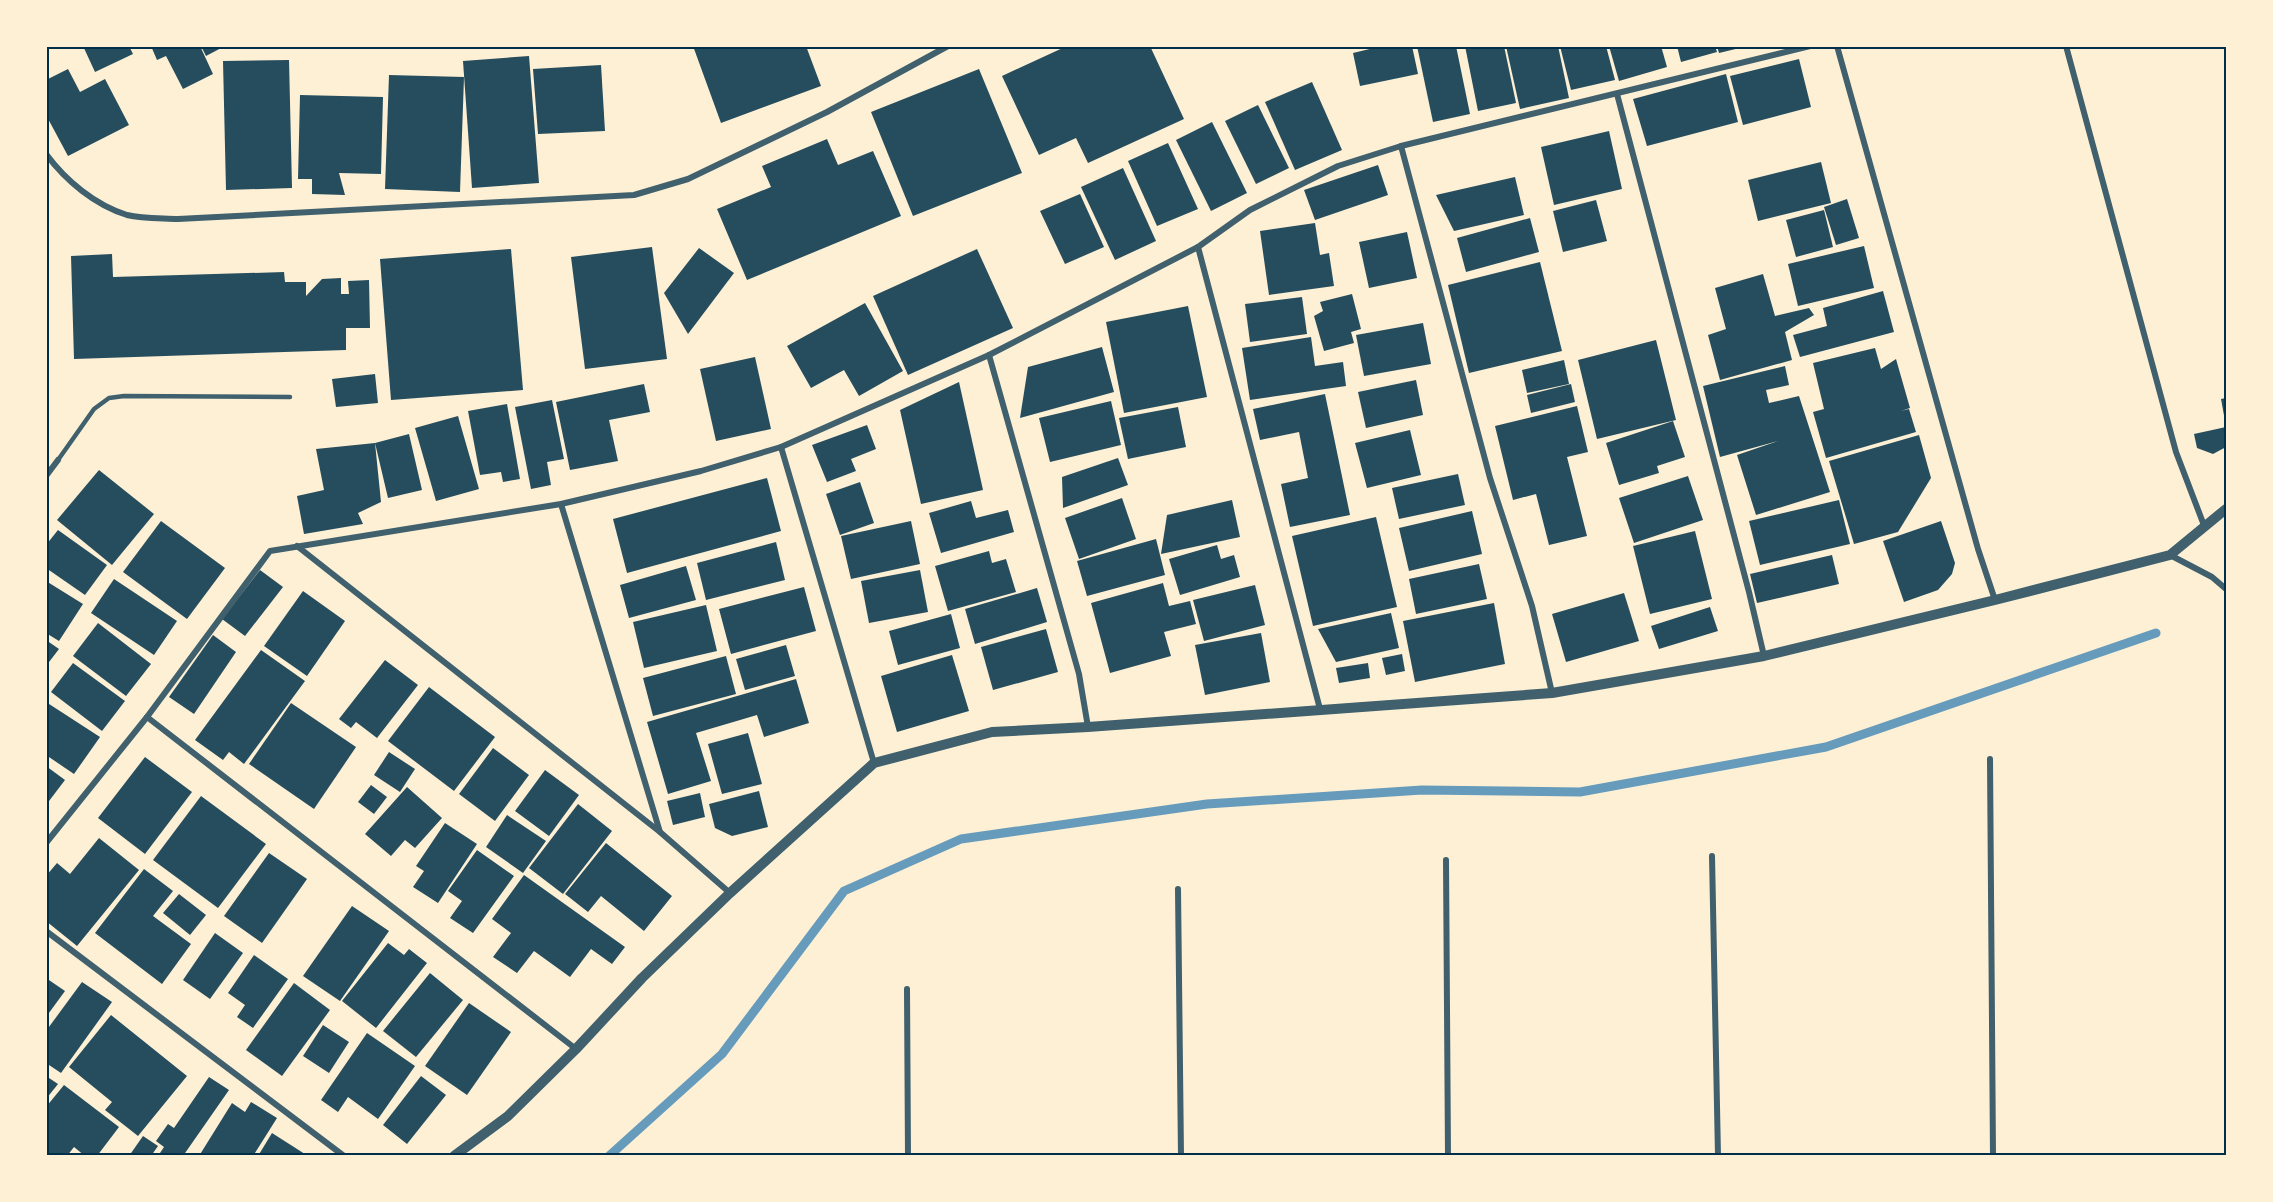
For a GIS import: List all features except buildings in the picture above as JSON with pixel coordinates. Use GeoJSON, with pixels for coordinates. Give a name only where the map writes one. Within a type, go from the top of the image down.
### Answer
{"type":"FeatureCollection","features":[{"type":"Feature","properties":{"kind":"street"},"geometry":{"type":"LineString","coordinates":[[46,154],[90,197],[128,215],[178,219],[634,195],[688,179],[827,112],[948,46]]}},
{"type":"Feature","properties":{"kind":"street"},"geometry":{"type":"LineString","coordinates":[[46,843],[147,717],[270,551],[561,504],[702,471],[781,447],[989,355],[1198,247],[1250,210],[1328,171],[1401,146],[1810,46]]}},
{"type":"Feature","properties":{"kind":"street"},"geometry":{"type":"LineString","coordinates":[[1837,46],[1978,549],[1995,600]]}},
{"type":"Feature","properties":{"kind":"street"},"geometry":{"type":"LineString","coordinates":[[2066,46],[2176,452],[2205,528]]}},
{"type":"Feature","properties":{"kind":"street"},"geometry":{"type":"LineString","coordinates":[[1617,94],[1746,580],[1764,656]]}},
{"type":"Feature","properties":{"kind":"street"},"geometry":{"type":"LineString","coordinates":[[1401,146],[1491,478],[1532,606],[1552,693]]}},
{"type":"Feature","properties":{"kind":"street"},"geometry":{"type":"LineString","coordinates":[[1198,247],[1320,709]]}},
{"type":"Feature","properties":{"kind":"street"},"geometry":{"type":"LineString","coordinates":[[989,355],[1079,674],[1088,727]]}},
{"type":"Feature","properties":{"kind":"street"},"geometry":{"type":"LineString","coordinates":[[781,447],[874,764]]}},
{"type":"Feature","properties":{"kind":"street"},"geometry":{"type":"LineString","coordinates":[[46,476],[58,460]]}},
{"type":"Feature","properties":{"kind":"street"},"geometry":{"type":"LineString","coordinates":[[561,504],[660,832]]}},
{"type":"Feature","properties":{"kind":"street"},"geometry":{"type":"LineString","coordinates":[[454,1155],[508,1116],[576,1049],[642,978],[730,893],[874,764],[992,732],[1552,693],[1764,656],[2170,555],[2205,528],[2226,508]]}},
{"type":"Feature","properties":{"kind":"street"},"geometry":{"type":"LineString","coordinates":[[297,546],[660,832],[730,893]]}},
{"type":"Feature","properties":{"kind":"street"},"geometry":{"type":"LineString","coordinates":[[2170,555],[2212,578],[2226,589]]}},
{"type":"Feature","properties":{"kind":"street"},"geometry":{"type":"LineString","coordinates":[[147,717],[576,1049]]}},
{"type":"Feature","properties":{"kind":"street"},"geometry":{"type":"LineString","coordinates":[[1990,759],[1993,1155]]}},
{"type":"Feature","properties":{"kind":"street"},"geometry":{"type":"LineString","coordinates":[[1712,856],[1718,1155]]}},
{"type":"Feature","properties":{"kind":"street"},"geometry":{"type":"LineString","coordinates":[[1446,860],[1448,1155]]}},
{"type":"Feature","properties":{"kind":"street"},"geometry":{"type":"LineString","coordinates":[[1178,889],[1181,1155]]}},
{"type":"Feature","properties":{"kind":"street"},"geometry":{"type":"LineString","coordinates":[[46,931],[344,1155]]}},
{"type":"Feature","properties":{"kind":"street"},"geometry":{"type":"LineString","coordinates":[[907,989],[908,1155]]}},
{"type":"Feature","properties":{"kind":"lane"},"geometry":{"type":"LineString","coordinates":[[58,460],[94,409],[109,398],[124,396],[290,397]]}},
{"type":"Feature","properties":{"kind":"waterway"},"geometry":{"type":"LineString","coordinates":[[609,1156],[722,1054],[844,891],[961,839],[1207,804],[1422,790],[1580,792],[1826,747],[2156,633]]}}]}
